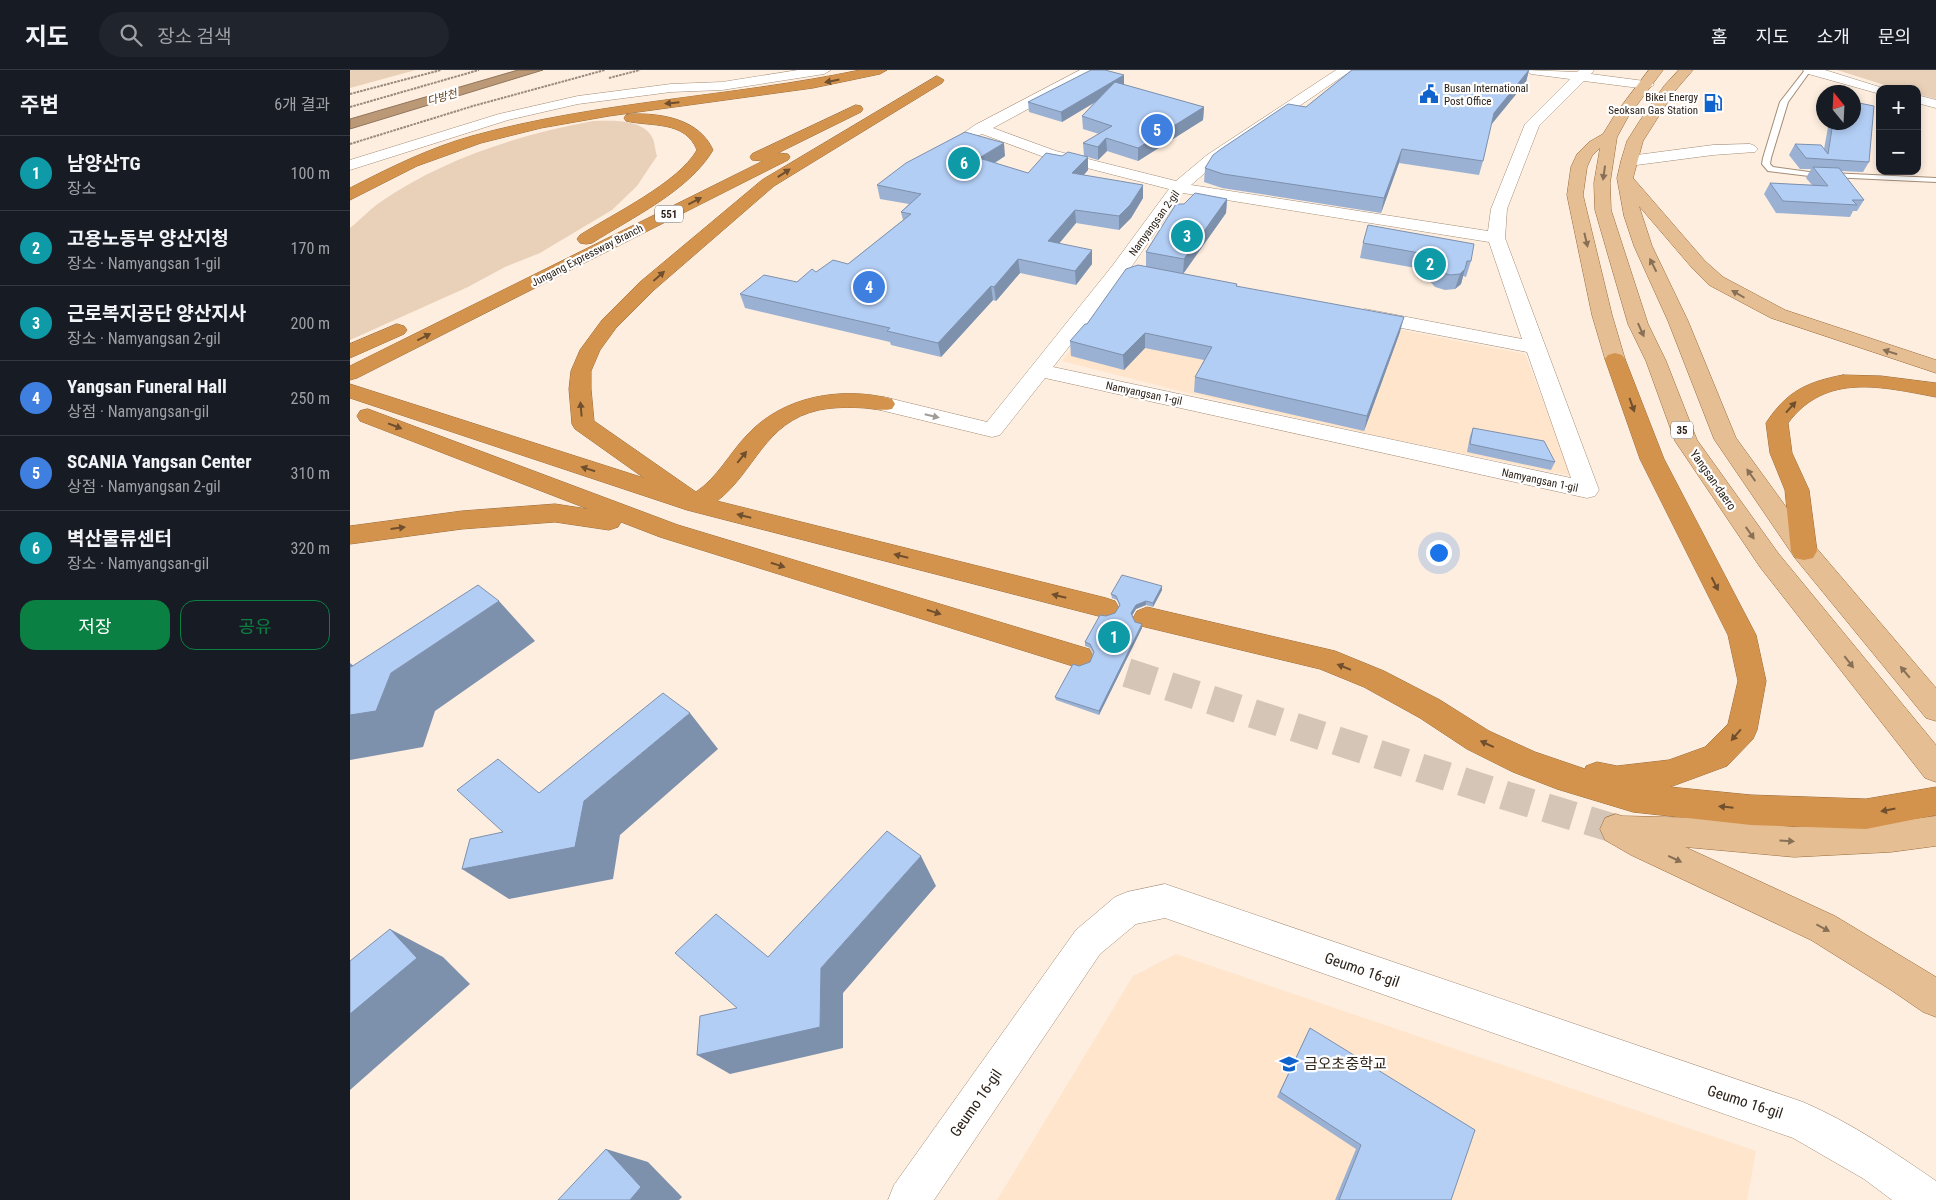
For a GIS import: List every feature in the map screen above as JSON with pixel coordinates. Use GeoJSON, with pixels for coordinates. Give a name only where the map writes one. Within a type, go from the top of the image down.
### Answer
{"type":"FeatureCollection","features":[{"type":"Feature","properties":{"kind":"highway"},"geometry":{"type":"LineString","coordinates":[[350,195],[382,175],[462,144],[509,129],[615,109],[799,88],[880,70]]}},
{"type":"Feature","properties":{"kind":"highway"},"geometry":{"type":"LineString","coordinates":[[696,504],[583,424],[580,389],[581,371],[590,350],[609,324],[647,286],[768,183],[941,74]]}},
{"type":"Feature","properties":{"kind":"highway","name":"Jungang Expressway Branch"},"geometry":{"type":"LineString","coordinates":[[490,286],[941,74]]}},
{"type":"Feature","properties":{"kind":"highway","name":"Jungang Expressway Branch"},"geometry":{"type":"LineString","coordinates":[[350,374],[941,74]]}},
{"type":"Feature","properties":{"kind":"highway"},"geometry":{"type":"LineString","coordinates":[[350,209],[366,197],[400,178],[436,161],[471,148],[535,131],[591,120],[636,118],[657,120],[684,128],[698,136],[705,150],[704,156],[678,180],[578,244]]}},
{"type":"Feature","properties":{"kind":"highway"},"geometry":{"type":"LineString","coordinates":[[354,350],[411,323]]}},
{"type":"Feature","properties":{"kind":"highway"},"geometry":{"type":"LineString","coordinates":[[1524,762],[1617,780],[1669,774],[1716,757],[1742,730],[1752,681],[1742,635],[1652,460],[1616,359]]}},
{"type":"Feature","properties":{"kind":"highway"},"geometry":{"type":"LineString","coordinates":[[1804,551],[1797,490],[1781,453],[1777,423],[1795,401],[1822,385],[1853,382],[1886,382],[1936,390]]}},
{"type":"Feature","properties":{"kind":"highway"},"geometry":{"type":"LineString","coordinates":[[350,391],[696,504],[1106,608]]}},
{"type":"Feature","properties":{"kind":"highway"},"geometry":{"type":"LineString","coordinates":[[696,504],[716,490],[756,440],[773,424],[792,412],[837,399],[861,400],[884,404]]}},
{"type":"Feature","properties":{"kind":"highway"},"geometry":{"type":"LineString","coordinates":[[350,409],[669,531],[1079,657]]}},
{"type":"Feature","properties":{"kind":"highway"},"geometry":{"type":"LineString","coordinates":[[350,535],[462,520],[555,513],[669,531]]}},
{"type":"Feature","properties":{"kind":"highway"},"geometry":{"type":"LineString","coordinates":[[1147,618],[1325,659],[1374,678],[1430,708],[1478,740],[1524,762],[1557,775],[1633,798],[1751,810],[1866,814],[1936,801]]}},
{"type":"Feature","properties":{"kind":"main road"},"geometry":{"type":"LineString","coordinates":[[1686,70],[1669,89],[1646,122],[1635,142],[1627,170],[1633,216],[1643,246],[1666,292],[1725,439],[1804,551],[1936,709]]}},
{"type":"Feature","properties":{"kind":"main road","name":"Yangsan-daero"},"geometry":{"type":"LineString","coordinates":[[1651,77],[1621,116],[1609,137],[1602,183],[1604,210],[1638,324],[1656,361],[1686,441],[1768,560],[1913,742],[1936,768]]}},
{"type":"Feature","properties":{"kind":"main road"},"geometry":{"type":"LineString","coordinates":[[1609,137],[1594,145],[1584,154],[1579,167],[1576,194],[1602,315],[1616,359]]}},
{"type":"Feature","properties":{"kind":"main road"},"geometry":{"type":"LineString","coordinates":[[1627,170],[1699,264],[1716,281],[1778,314],[1936,367]]}},
{"type":"Feature","properties":{"kind":"main road"},"geometry":{"type":"LineString","coordinates":[[1936,831],[1891,837],[1794,842],[1616,829],[1643,844],[1823,928],[1904,977],[1936,999]]}},
{"type":"Feature","properties":{"kind":"street"},"geometry":{"type":"LineString","coordinates":[[350,165],[504,117],[578,100],[671,88],[722,86],[824,70]]}},
{"type":"Feature","properties":{"kind":"street"},"geometry":{"type":"LineString","coordinates":[[956,142],[1090,70]]}},
{"type":"Feature","properties":{"kind":"street","name":"Namyangsan 2-gil"},"geometry":{"type":"LineString","coordinates":[[884,404],[992,430],[1038,370],[1130,271],[1179,187],[1213,158],[1345,70]]}},
{"type":"Feature","properties":{"kind":"street"},"geometry":{"type":"LineString","coordinates":[[1531,70],[1651,77]]}},
{"type":"Feature","properties":{"kind":"street"},"geometry":{"type":"LineString","coordinates":[[1809,70],[1876,89]]}},
{"type":"Feature","properties":{"kind":"street","name":"Namyangsan 1-gil"},"geometry":{"type":"LineString","coordinates":[[1038,370],[1587,490],[1496,238],[1499,209],[1532,124],[1584,73]]}},
{"type":"Feature","properties":{"kind":"street"},"geometry":{"type":"LineString","coordinates":[[1921,100],[1936,104]]}},
{"type":"Feature","properties":{"kind":"street"},"geometry":{"type":"LineString","coordinates":[[980,128],[1050,154],[1179,187],[1496,238]]}},
{"type":"Feature","properties":{"kind":"street"},"geometry":{"type":"LineString","coordinates":[[1627,170],[1713,150],[1750,149]]}},
{"type":"Feature","properties":{"kind":"street"},"geometry":{"type":"LineString","coordinates":[[1344,312],[1536,348]]}},
{"type":"Feature","properties":{"kind":"street","name":"Geumo 16-gil"},"geometry":{"type":"LineString","coordinates":[[909,1200],[1088,942],[1127,909],[1165,901],[1803,1122],[1878,1165],[1927,1200]]}},
{"type":"Feature","properties":{"kind":"lane"},"geometry":{"type":"LineString","coordinates":[[1809,70],[1784,102],[1767,158],[1766,164],[1771,169],[1809,174],[1936,180]]}},
{"type":"Feature","properties":{"kind":"path"},"geometry":{"type":"LineString","coordinates":[[350,94],[441,70]]}},
{"type":"Feature","properties":{"kind":"path"},"geometry":{"type":"LineString","coordinates":[[350,107],[478,70]]}},
{"type":"Feature","properties":{"kind":"shaded area"},"geometry":{"type":"Polygon","coordinates":[[[350,70],[416,70],[350,88],[350,70]]]}},
{"type":"Feature","properties":{"kind":"shaded area"},"geometry":{"type":"Polygon","coordinates":[[[1837,70],[1936,70],[1936,99],[1921,95],[1921,85],[1884,85],[1837,70]]]}},
{"type":"Feature","properties":{"kind":"shaded area"},"geometry":{"type":"Polygon","coordinates":[[[593,121],[616,121],[641,126],[652,137],[657,156],[637,186],[612,210],[540,253],[505,267],[468,287],[350,340],[350,228],[375,206],[403,187],[455,161],[509,141],[593,121]]]}},
{"type":"Feature","properties":{"kind":"shaded area"},"geometry":{"type":"Polygon","coordinates":[[[1128,277],[1525,354],[1572,476],[1372,435],[1184,392],[1062,361],[1128,277]]]}},
{"type":"Feature","properties":{"kind":"shaded area","name":"금오초중학교"},"geometry":{"type":"Polygon","coordinates":[[[1176,954],[1756,1151],[1747,1200],[997,1200],[1133,976],[1176,954]]]}},
{"type":"Feature","properties":{"kind":"water","name":"다방천"},"geometry":{"type":"Polygon","coordinates":[[[518,70],[543,70],[350,129],[350,119],[518,70]]]}},
{"type":"Feature","properties":{"kind":"building"},"geometry":{"type":"Polygon","coordinates":[[[1091,70],[1105,70],[1124,75],[1061,112],[1028,102],[1091,70]]]}},
{"type":"Feature","properties":{"kind":"building"},"geometry":{"type":"Polygon","coordinates":[[[1352,70],[1529,70],[1494,113],[1483,161],[1402,149],[1384,198],[1223,174],[1205,168],[1213,155],[1288,104],[1306,107],[1352,70]]]}},
{"type":"Feature","properties":{"kind":"building"},"geometry":{"type":"Polygon","coordinates":[[[1115,82],[1204,107],[1138,148],[1106,138],[1098,147],[1083,143],[1112,126],[1082,116],[1115,82]]]}},
{"type":"Feature","properties":{"kind":"building"},"geometry":{"type":"Polygon","coordinates":[[[1861,103],[1874,106],[1869,162],[1806,158],[1795,144],[1821,145],[1828,154],[1832,130],[1861,130],[1861,103]]]}},
{"type":"Feature","properties":{"kind":"building"},"geometry":{"type":"Polygon","coordinates":[[[965,132],[1004,143],[979,158],[1028,173],[1046,153],[1062,156],[1068,152],[1088,157],[1072,173],[1143,185],[1130,205],[1119,216],[1075,210],[1048,241],[1092,250],[1075,271],[1018,259],[994,287],[991,286],[938,343],[887,331],[890,328],[740,294],[764,275],[797,282],[812,269],[816,272],[833,260],[848,264],[911,214],[901,212],[921,194],[877,185],[906,163],[965,132]]]}},
{"type":"Feature","properties":{"kind":"building"},"geometry":{"type":"Polygon","coordinates":[[[1813,167],[1839,168],[1864,200],[1852,200],[1857,205],[1783,201],[1770,183],[1828,186],[1813,167]]]}},
{"type":"Feature","properties":{"kind":"building"},"geometry":{"type":"Polygon","coordinates":[[[1195,193],[1227,199],[1184,259],[1146,252],[1176,204],[1184,204],[1195,193]]]}},
{"type":"Feature","properties":{"kind":"building"},"geometry":{"type":"Polygon","coordinates":[[[1368,225],[1474,244],[1471,261],[1467,261],[1465,269],[1460,274],[1450,275],[1440,272],[1430,262],[1431,255],[1363,243],[1368,225]]]}},
{"type":"Feature","properties":{"kind":"building"},"geometry":{"type":"Polygon","coordinates":[[[1138,265],[1237,284],[1236,286],[1404,317],[1367,416],[1195,377],[1212,347],[1145,333],[1123,355],[1070,341],[1087,324],[1126,269],[1138,265]]]}},
{"type":"Feature","properties":{"kind":"building"},"geometry":{"type":"Polygon","coordinates":[[[1473,428],[1544,441],[1555,462],[1470,444],[1473,428]]]}},
{"type":"Feature","properties":{"kind":"building"},"geometry":{"type":"Polygon","coordinates":[[[1122,575],[1162,586],[1153,603],[1146,601],[1136,605],[1131,613],[1135,622],[1142,624],[1099,711],[1055,697],[1073,664],[1079,666],[1090,662],[1094,652],[1090,644],[1085,642],[1100,615],[1106,616],[1115,613],[1120,605],[1116,596],[1111,594],[1122,575]]]}},
{"type":"Feature","properties":{"kind":"building"},"geometry":{"type":"Polygon","coordinates":[[[478,585],[499,601],[391,673],[376,711],[350,715],[350,666],[478,585]]]}},
{"type":"Feature","properties":{"kind":"building"},"geometry":{"type":"Polygon","coordinates":[[[663,693],[690,713],[584,801],[575,847],[462,869],[470,839],[503,832],[457,790],[498,759],[539,793],[663,693]]]}},
{"type":"Feature","properties":{"kind":"building"},"geometry":{"type":"Polygon","coordinates":[[[887,831],[921,856],[821,968],[820,1027],[697,1055],[700,1016],[737,1008],[675,953],[716,914],[768,957],[887,831]]]}},
{"type":"Feature","properties":{"kind":"building"},"geometry":{"type":"Polygon","coordinates":[[[390,929],[417,958],[350,1014],[350,961],[390,929]]]}},
{"type":"Feature","properties":{"kind":"building"},"geometry":{"type":"Polygon","coordinates":[[[1310,1028],[1475,1130],[1451,1200],[1339,1200],[1361,1145],[1280,1092],[1310,1028]]]}},
{"type":"Feature","properties":{"kind":"building"},"geometry":{"type":"Polygon","coordinates":[[[606,1149],[641,1187],[630,1200],[558,1200],[606,1149]]]}},
{"type":"Feature","properties":{"kind":"tunnel"},"geometry":{"type":"LineString","coordinates":[[1085,659],[1507,796],[1616,829]]}},
{"type":"Feature","properties":{"kind":"place","name":"Busan International Post Office"},"geometry":{"type":"Point","coordinates":[1429,94]}},
{"type":"Feature","properties":{"kind":"place","name":"Bikei Energy Seoksan Gas Station"},"geometry":{"type":"Point","coordinates":[1713,103]}},
{"type":"Feature","properties":{"kind":"place","name":"SCANIA Yangsan Center"},"geometry":{"type":"Point","coordinates":[1157,130]}},
{"type":"Feature","properties":{"kind":"place","name":"벽산물류센터"},"geometry":{"type":"Point","coordinates":[964,163]}},
{"type":"Feature","properties":{"kind":"place","name":"근로복지공단 양산지사"},"geometry":{"type":"Point","coordinates":[1187,236]}},
{"type":"Feature","properties":{"kind":"place","name":"고용노동부 양산지청"},"geometry":{"type":"Point","coordinates":[1430,264]}},
{"type":"Feature","properties":{"kind":"place","name":"Yangsan Funeral Hall"},"geometry":{"type":"Point","coordinates":[869,287]}},
{"type":"Feature","properties":{"kind":"place","name":"남양산TG"},"geometry":{"type":"Point","coordinates":[1114,637]}},
{"type":"Feature","properties":{"kind":"place","name":"금오초중학교"},"geometry":{"type":"Point","coordinates":[1289,1064]}}]}
